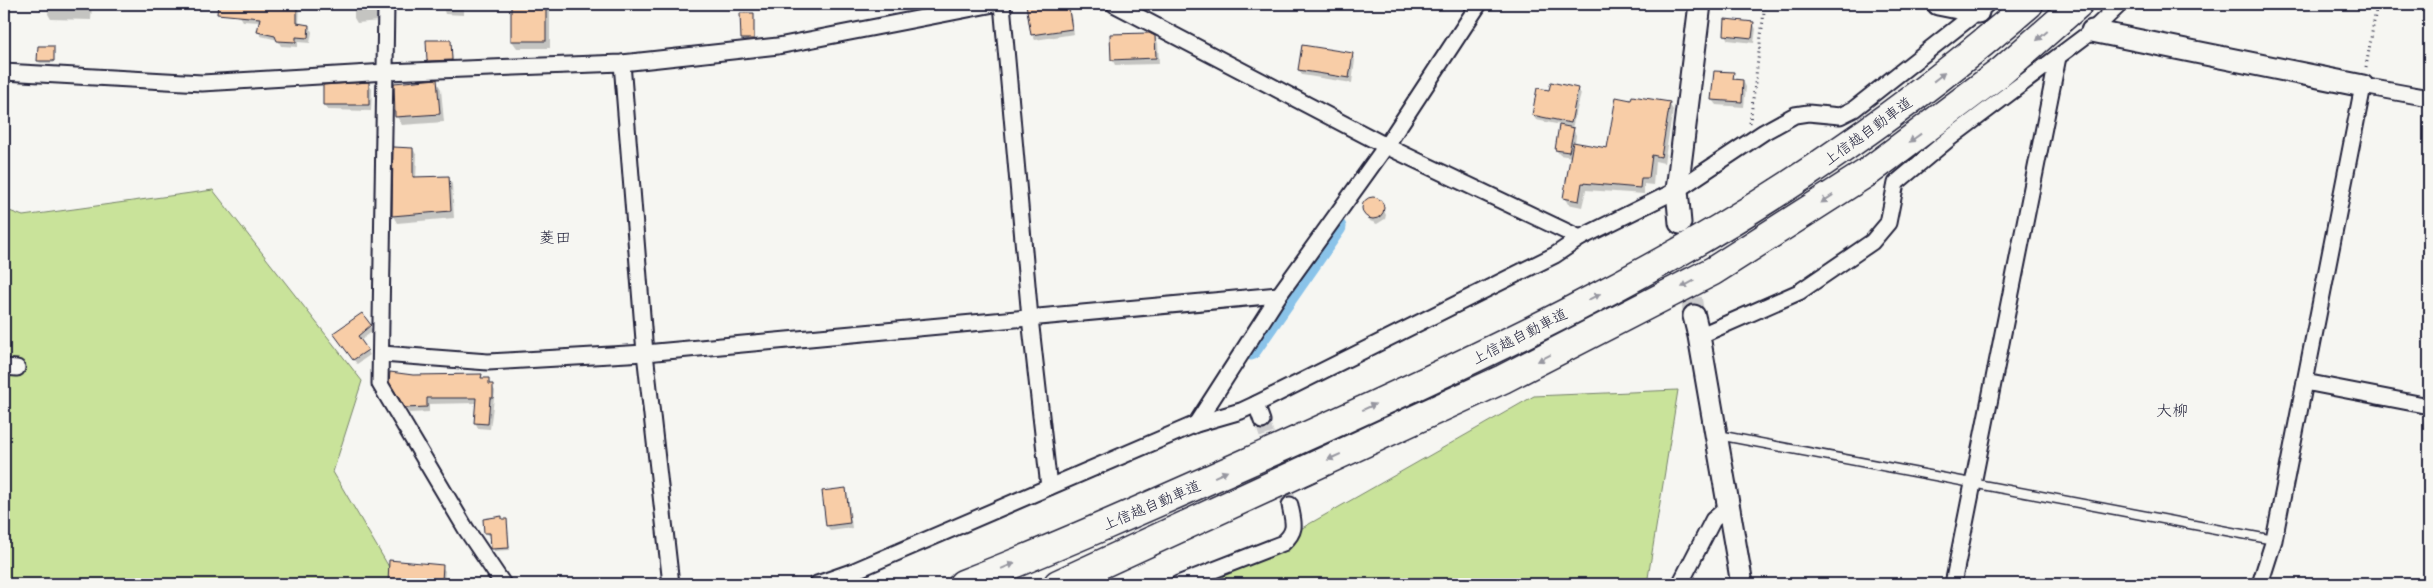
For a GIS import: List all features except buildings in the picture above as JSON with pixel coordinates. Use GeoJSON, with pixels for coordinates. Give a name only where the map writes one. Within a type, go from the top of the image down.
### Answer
{"type":"FeatureCollection","features":[{"type":"Feature","properties":{"kind":"highway","name":"上信越自動車道"},"geometry":{"type":"LineString","coordinates":[[962,584],[1183,491],[1490,351],[1699,239],[1844,148],[1969,54],[2029,4]]}},
{"type":"Feature","properties":{"kind":"highway","name":"上信越自動車道"},"geometry":{"type":"LineString","coordinates":[[1058,584],[1485,387],[1620,320],[1713,271],[1868,172],[2002,70],[2078,4]]}},
{"type":"Feature","properties":{"kind":"street"},"geometry":{"type":"LineString","coordinates":[[386,4],[386,72],[382,176],[382,354],[380,384],[466,529],[503,584]]}},
{"type":"Feature","properties":{"kind":"street"},"geometry":{"type":"LineString","coordinates":[[4,72],[202,83],[386,72],[622,63],[778,46],[994,4]]}},
{"type":"Feature","properties":{"kind":"street"},"geometry":{"type":"LineString","coordinates":[[1002,4],[1030,318],[1049,487]]}},
{"type":"Feature","properties":{"kind":"street"},"geometry":{"type":"LineString","coordinates":[[1114,4],[1386,146],[1580,238]]}},
{"type":"Feature","properties":{"kind":"street"},"geometry":{"type":"LineString","coordinates":[[1196,424],[1280,295],[1386,146],[1479,4]]}},
{"type":"Feature","properties":{"kind":"street"},"geometry":{"type":"LineString","coordinates":[[1680,222],[1677,190],[1700,4]]}},
{"type":"Feature","properties":{"kind":"street"},"geometry":{"type":"LineString","coordinates":[[1938,4],[1982,8]]}},
{"type":"Feature","properties":{"kind":"street"},"geometry":{"type":"LineString","coordinates":[[1742,584],[1696,326],[1799,292],[1872,242],[1888,224],[1896,183],[1950,138],[2092,31],[2120,4]]}},
{"type":"Feature","properties":{"kind":"street"},"geometry":{"type":"LineString","coordinates":[[816,584],[854,571],[1196,424],[1241,411],[1256,404],[1555,255],[1580,238],[1677,190],[1748,143],[1795,115],[1808,113],[1840,116],[1854,109],[1982,8]]}},
{"type":"Feature","properties":{"kind":"street"},"geometry":{"type":"LineString","coordinates":[[2092,31],[2429,98]]}},
{"type":"Feature","properties":{"kind":"street"},"geometry":{"type":"LineString","coordinates":[[1953,584],[2058,57]]}},
{"type":"Feature","properties":{"kind":"street"},"geometry":{"type":"LineString","coordinates":[[622,63],[645,353],[671,584]]}},
{"type":"Feature","properties":{"kind":"street"},"geometry":{"type":"LineString","coordinates":[[2260,584],[2274,540],[2363,86]]}},
{"type":"Feature","properties":{"kind":"street"},"geometry":{"type":"LineString","coordinates":[[382,354],[488,362],[645,353],[1280,295]]}},
{"type":"Feature","properties":{"kind":"street"},"geometry":{"type":"LineString","coordinates":[[2305,382],[2429,406]]}},
{"type":"Feature","properties":{"kind":"street"},"geometry":{"type":"LineString","coordinates":[[1256,404],[1262,421]]}},
{"type":"Feature","properties":{"kind":"street"},"geometry":{"type":"LineString","coordinates":[[1178,584],[1283,543],[1294,531],[1294,520],[1290,505]]}},
{"type":"Feature","properties":{"kind":"street"},"geometry":{"type":"LineString","coordinates":[[1680,584],[1713,520],[1728,507]]}},
{"type":"Feature","properties":{"kind":"lane"},"geometry":{"type":"LineString","coordinates":[[1716,435],[2274,540]]}},
{"type":"Feature","properties":{"kind":"path"},"geometry":{"type":"LineString","coordinates":[[1748,143],[1765,4]]}},
{"type":"Feature","properties":{"kind":"path"},"geometry":{"type":"LineString","coordinates":[[2363,86],[2377,4]]}},
{"type":"Feature","properties":{"kind":"green space"},"geometry":{"type":"Polygon","coordinates":[[[213,190],[362,381],[333,472],[399,584],[4,584],[4,209],[23,216],[213,190]]]}},
{"type":"Feature","properties":{"kind":"green space"},"geometry":{"type":"Polygon","coordinates":[[[1678,390],[1647,584],[1192,584],[1260,552],[1534,396],[1678,390]]]}},
{"type":"Feature","properties":{"kind":"waterway"},"geometry":{"type":"LineString","coordinates":[[1251,351],[1337,227]]}},
{"type":"Feature","properties":{"kind":"tunnel"},"geometry":{"type":"LineString","coordinates":[[1682,235],[1694,316]]}},
{"type":"Feature","properties":{"kind":"tunnel"},"geometry":{"type":"LineString","coordinates":[[1262,421],[1290,505]]}},
{"type":"Feature","properties":{"kind":"district","name":"菱田"},"geometry":{"type":"Point","coordinates":[555,236]}},
{"type":"Feature","properties":{"kind":"district","name":"大柳"},"geometry":{"type":"Point","coordinates":[2172,409]}}]}
